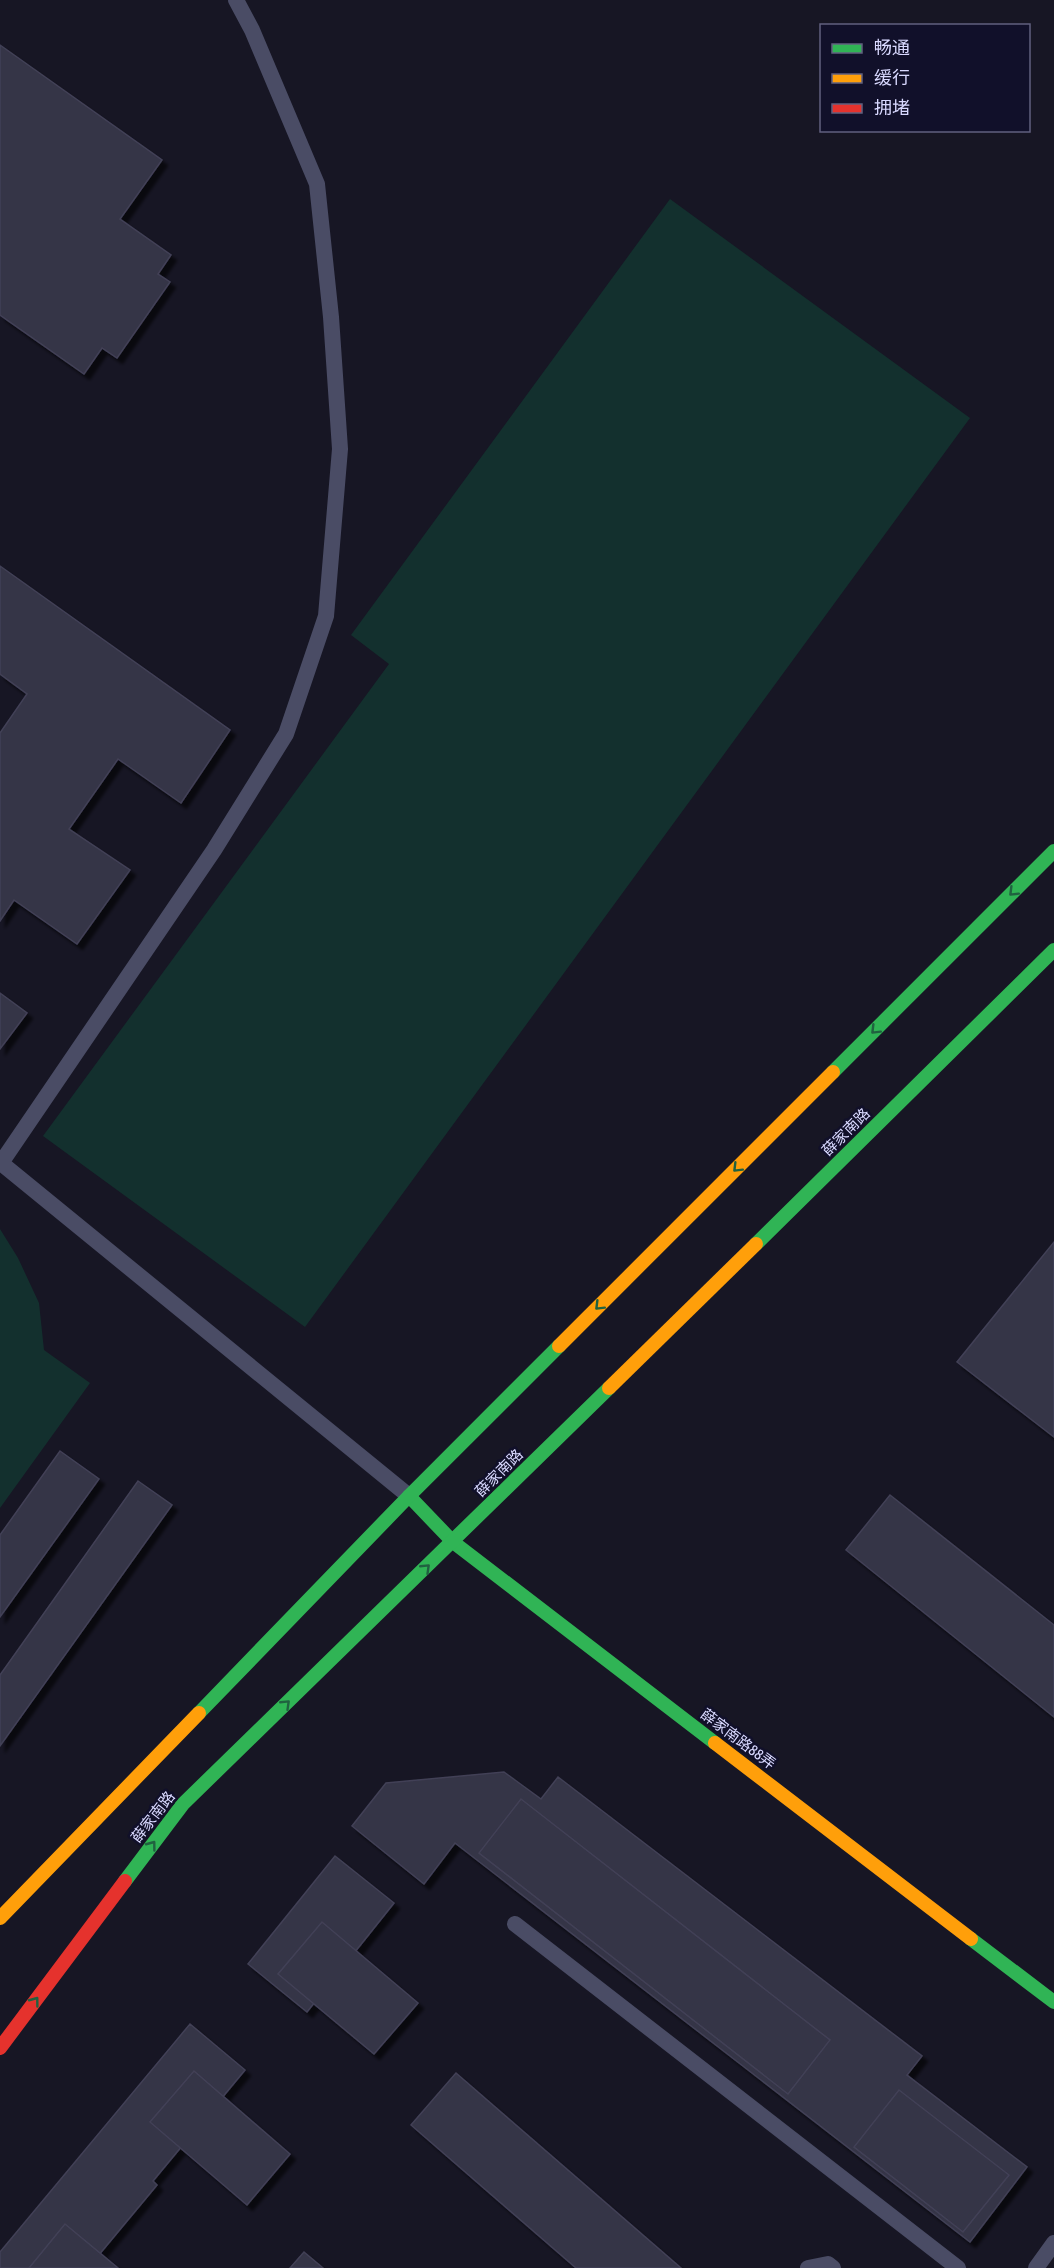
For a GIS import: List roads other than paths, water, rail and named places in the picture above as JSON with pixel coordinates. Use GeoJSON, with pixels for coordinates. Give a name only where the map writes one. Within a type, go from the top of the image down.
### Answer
{"type":"FeatureCollection","features":[{"type":"Feature","properties":{"kind":"main road"},"geometry":{"type":"LineString","coordinates":[[0,1918],[409,1496],[1054,851]]}},
{"type":"Feature","properties":{"kind":"main road","name":"薛家南路"},"geometry":{"type":"LineString","coordinates":[[0,2048],[183,1803],[453,1542],[1054,950]]}},
{"type":"Feature","properties":{"kind":"main road","name":"薛家南路88弄"},"geometry":{"type":"LineString","coordinates":[[409,1496],[453,1542],[1054,2001]]}},
{"type":"Feature","properties":{"kind":"lane"},"geometry":{"type":"LineString","coordinates":[[236,0],[252,30],[317,184],[331,317],[340,449],[326,616],[286,734],[214,850],[0,1163],[409,1496]]}},
{"type":"Feature","properties":{"kind":"lane"},"geometry":{"type":"LineString","coordinates":[[515,1924],[958,2268]]}},
{"type":"Feature","properties":{"kind":"lane"},"geometry":{"type":"LineString","coordinates":[[1036,2268],[1054,2243]]}},
{"type":"Feature","properties":{"kind":"lane"},"geometry":{"type":"LineString","coordinates":[[808,2268],[828,2264],[833,2268]]}}]}
